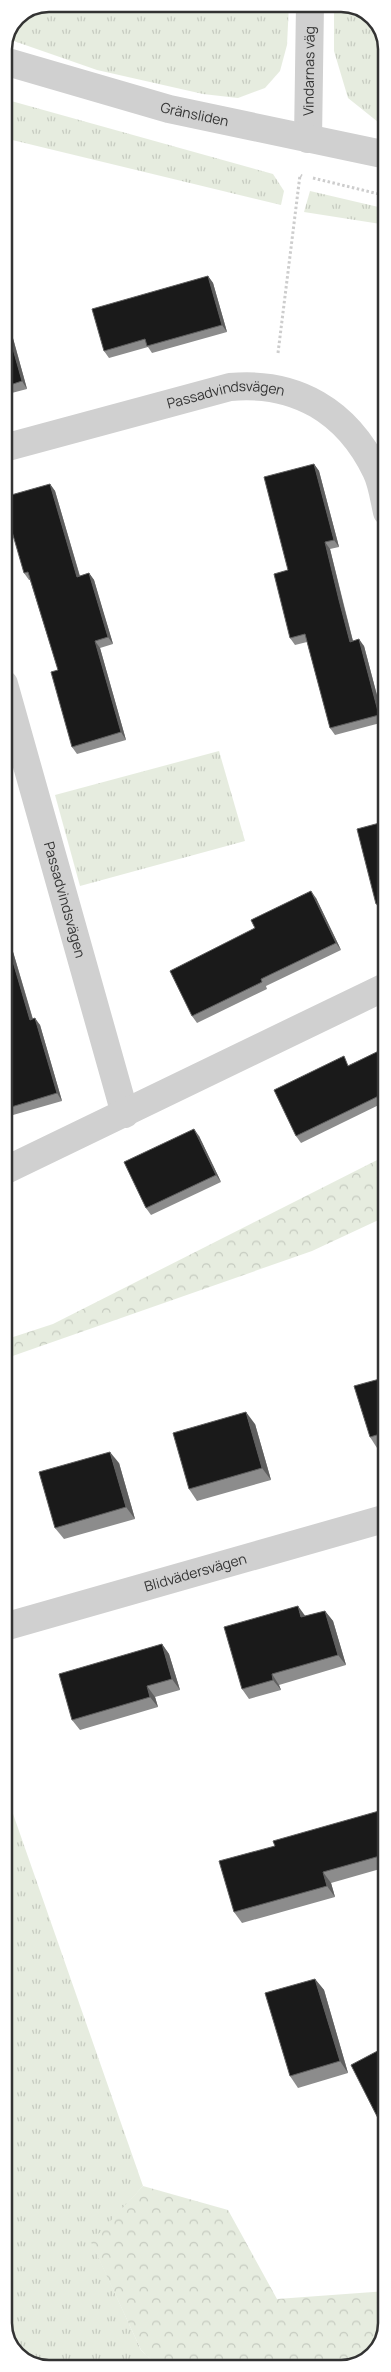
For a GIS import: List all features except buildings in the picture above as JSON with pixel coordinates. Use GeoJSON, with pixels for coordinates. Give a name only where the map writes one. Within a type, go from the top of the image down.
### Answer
{"type":"FeatureCollection","features":[{"type":"Feature","properties":{"kind":"street","name":"Vindarnas väg"},"geometry":{"type":"LineString","coordinates":[[308,139],[310,13]]}},
{"type":"Feature","properties":{"kind":"street","name":"Gränsliden"},"geometry":{"type":"LineString","coordinates":[[12,63],[170,109],[378,153]]}},
{"type":"Feature","properties":{"kind":"street","name":"Passadvindsvägen"},"geometry":{"type":"LineString","coordinates":[[12,446],[230,388],[252,385],[294,392],[312,400],[344,424],[378,476]]}},
{"type":"Feature","properties":{"kind":"street","name":"Passadvindsvägen"},"geometry":{"type":"LineString","coordinates":[[12,713],[126,1114]]}},
{"type":"Feature","properties":{"kind":"street"},"geometry":{"type":"LineString","coordinates":[[12,1167],[126,1114],[378,990]]}},
{"type":"Feature","properties":{"kind":"street","name":"Blidvädersvägen"},"geometry":{"type":"LineString","coordinates":[[13,1625],[378,1521]]}},
{"type":"Feature","properties":{"kind":"path"},"geometry":{"type":"LineString","coordinates":[[273,388],[300,175],[378,194]]}},
{"type":"Feature","properties":{"kind":"green space"},"geometry":{"type":"Polygon","coordinates":[[[49,12],[289,13],[287,45],[280,71],[265,88],[238,98],[203,94],[97,70],[13,41],[15,35],[23,23],[35,15],[49,12]]]}},
{"type":"Feature","properties":{"kind":"green space"},"geometry":{"type":"Polygon","coordinates":[[[334,13],[356,15],[366,22],[375,33],[378,44],[378,122],[348,98],[334,51],[334,13]]]}},
{"type":"Feature","properties":{"kind":"green space"},"geometry":{"type":"Polygon","coordinates":[[[12,101],[273,174],[284,191],[281,205],[12,140],[12,101]]]}},
{"type":"Feature","properties":{"kind":"green space"},"geometry":{"type":"Polygon","coordinates":[[[310,191],[378,207],[378,224],[304,212],[310,191]]]}},
{"type":"Feature","properties":{"kind":"green space"},"geometry":{"type":"Polygon","coordinates":[[[219,751],[245,841],[80,886],[55,795],[219,751]]]}},
{"type":"Feature","properties":{"kind":"green space"},"geometry":{"type":"Polygon","coordinates":[[[378,1160],[378,1220],[312,1251],[13,1356],[13,1337],[53,1324],[378,1160]]]}},
{"type":"Feature","properties":{"kind":"green space"},"geometry":{"type":"Polygon","coordinates":[[[13,1813],[143,2186],[92,2243],[141,2350],[150,2359],[40,2358],[23,2349],[16,2339],[13,2328],[13,1813]]]}},
{"type":"Feature","properties":{"kind":"green space"},"geometry":{"type":"Polygon","coordinates":[[[143,2186],[228,2210],[277,2299],[378,2292],[377,2335],[364,2352],[354,2358],[347,2359],[150,2359],[141,2350],[91,2242],[143,2186]]]}}]}
